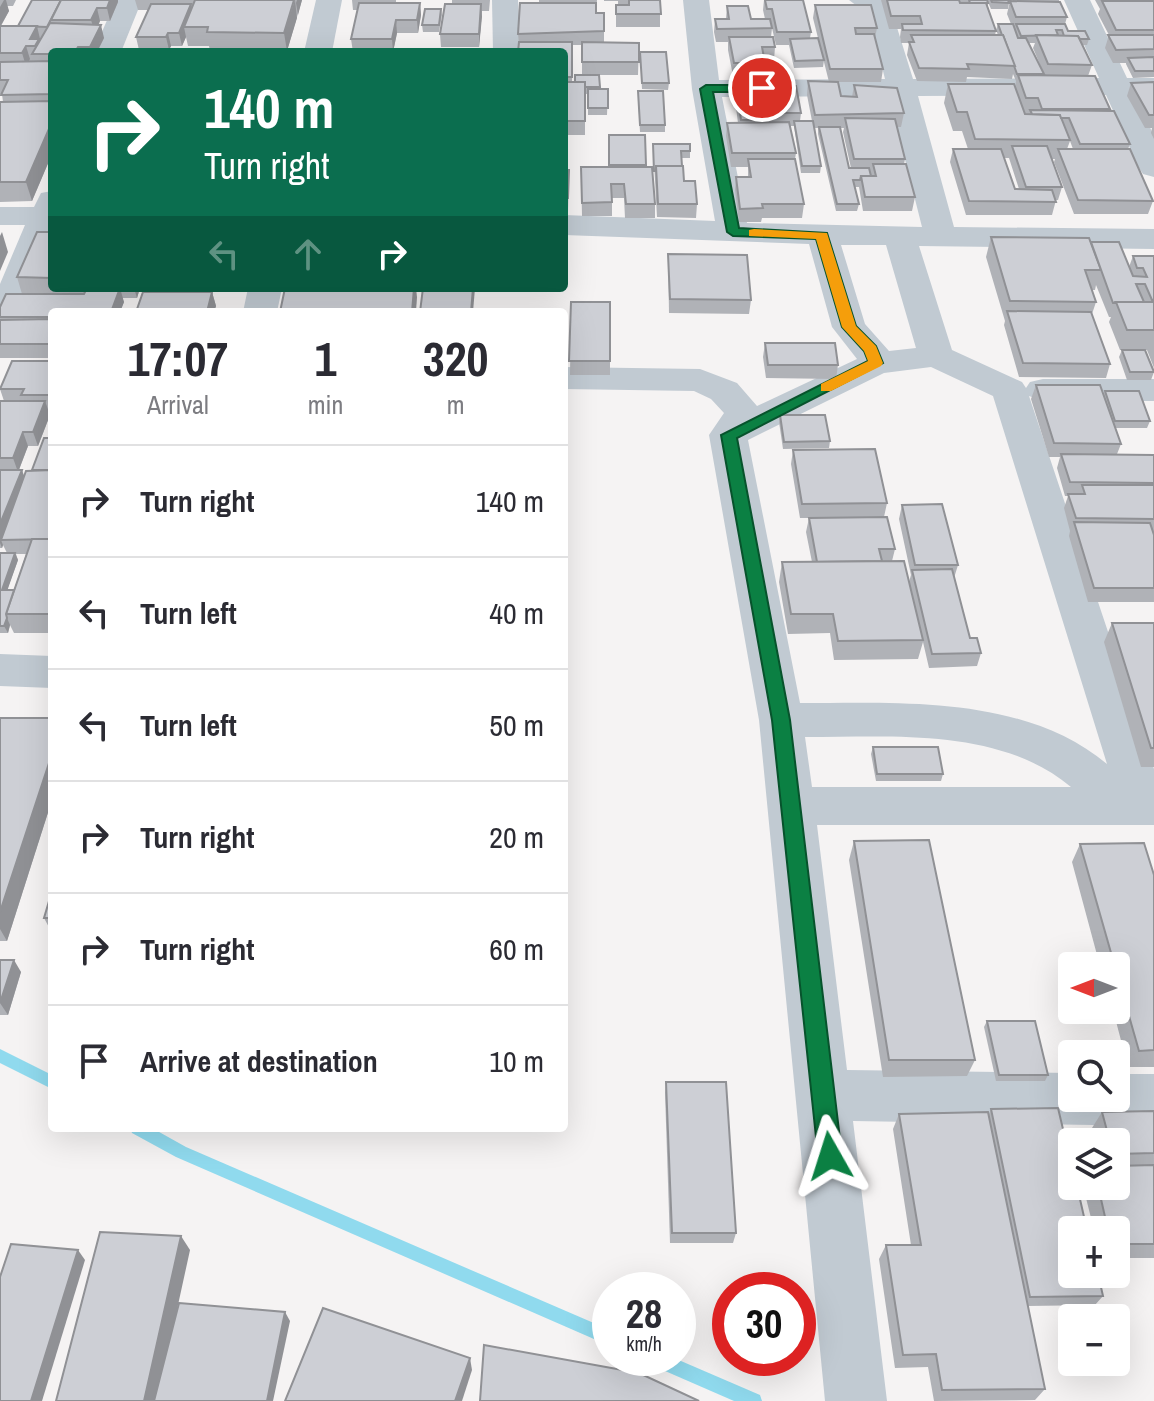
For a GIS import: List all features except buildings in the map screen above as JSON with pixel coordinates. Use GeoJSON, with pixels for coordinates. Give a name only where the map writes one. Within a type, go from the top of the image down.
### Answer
{"type":"FeatureCollection","features":[{"type":"Feature","properties":{"kind":"street"},"geometry":{"type":"LineString","coordinates":[[109,48],[129,0]]}},
{"type":"Feature","properties":{"kind":"street"},"geometry":{"type":"LineString","coordinates":[[319,48],[329,0]]}},
{"type":"Feature","properties":{"kind":"street"},"geometry":{"type":"LineString","coordinates":[[505,0],[507,48]]}},
{"type":"Feature","properties":{"kind":"street"},"geometry":{"type":"LineString","coordinates":[[696,0],[706,89],[733,232]]}},
{"type":"Feature","properties":{"kind":"street"},"geometry":{"type":"LineString","coordinates":[[862,0],[881,11],[941,237]]}},
{"type":"Feature","properties":{"kind":"street"},"geometry":{"type":"LineString","coordinates":[[1077,0],[1154,168]]}},
{"type":"Feature","properties":{"kind":"street"},"geometry":{"type":"LineString","coordinates":[[706,89],[1154,86]]}},
{"type":"Feature","properties":{"kind":"street"},"geometry":{"type":"LineString","coordinates":[[0,216],[48,211]]}},
{"type":"Feature","properties":{"kind":"street"},"geometry":{"type":"LineString","coordinates":[[0,323],[48,215]]}},
{"type":"Feature","properties":{"kind":"street"},"geometry":{"type":"LineString","coordinates":[[568,225],[900,237],[1154,239]]}},
{"type":"Feature","properties":{"kind":"street"},"geometry":{"type":"LineString","coordinates":[[822,235],[849,327],[871,350],[876,363]]}},
{"type":"Feature","properties":{"kind":"street"},"geometry":{"type":"LineString","coordinates":[[900,237],[936,356]]}},
{"type":"Feature","properties":{"kind":"street"},"geometry":{"type":"LineString","coordinates":[[728,435],[876,363],[936,356],[1009,390],[1154,390]]}},
{"type":"Feature","properties":{"kind":"street"},"geometry":{"type":"LineString","coordinates":[[568,378],[700,380],[724,391],[743,412],[728,435],[781,720],[856,1401]]}},
{"type":"Feature","properties":{"kind":"street"},"geometry":{"type":"LineString","coordinates":[[1009,390],[1109,639],[1140,806]]}},
{"type":"Feature","properties":{"kind":"street"},"geometry":{"type":"LineString","coordinates":[[0,670],[48,672]]}},
{"type":"Feature","properties":{"kind":"street"},"geometry":{"type":"LineString","coordinates":[[781,720],[937,723],[997,732],[1061,755],[1140,806]]}},
{"type":"Feature","properties":{"kind":"street"},"geometry":{"type":"LineString","coordinates":[[791,806],[1140,806]]}},
{"type":"Feature","properties":{"kind":"street"},"geometry":{"type":"LineString","coordinates":[[823,1095],[1154,1100]]}},
{"type":"Feature","properties":{"kind":"waterway"},"geometry":{"type":"LineString","coordinates":[[0,1056],[48,1080]]}},
{"type":"Feature","properties":{"kind":"waterway"},"geometry":{"type":"LineString","coordinates":[[144,1132],[181,1152],[592,1330]]}},
{"type":"Feature","properties":{"kind":"waterway"},"geometry":{"type":"LineString","coordinates":[[696,1376],[754,1401]]}},
{"type":"Feature","properties":{"kind":"slow traffic"},"geometry":{"type":"LineString","coordinates":[[754,233],[822,235],[849,327],[871,350],[876,363],[826,387]]}},
{"type":"Feature","properties":{"kind":"route"},"geometry":{"type":"LineString","coordinates":[[762,88],[706,89],[733,232],[822,235],[849,327],[871,350],[876,363],[728,435],[781,720],[830,1156]]}}]}
